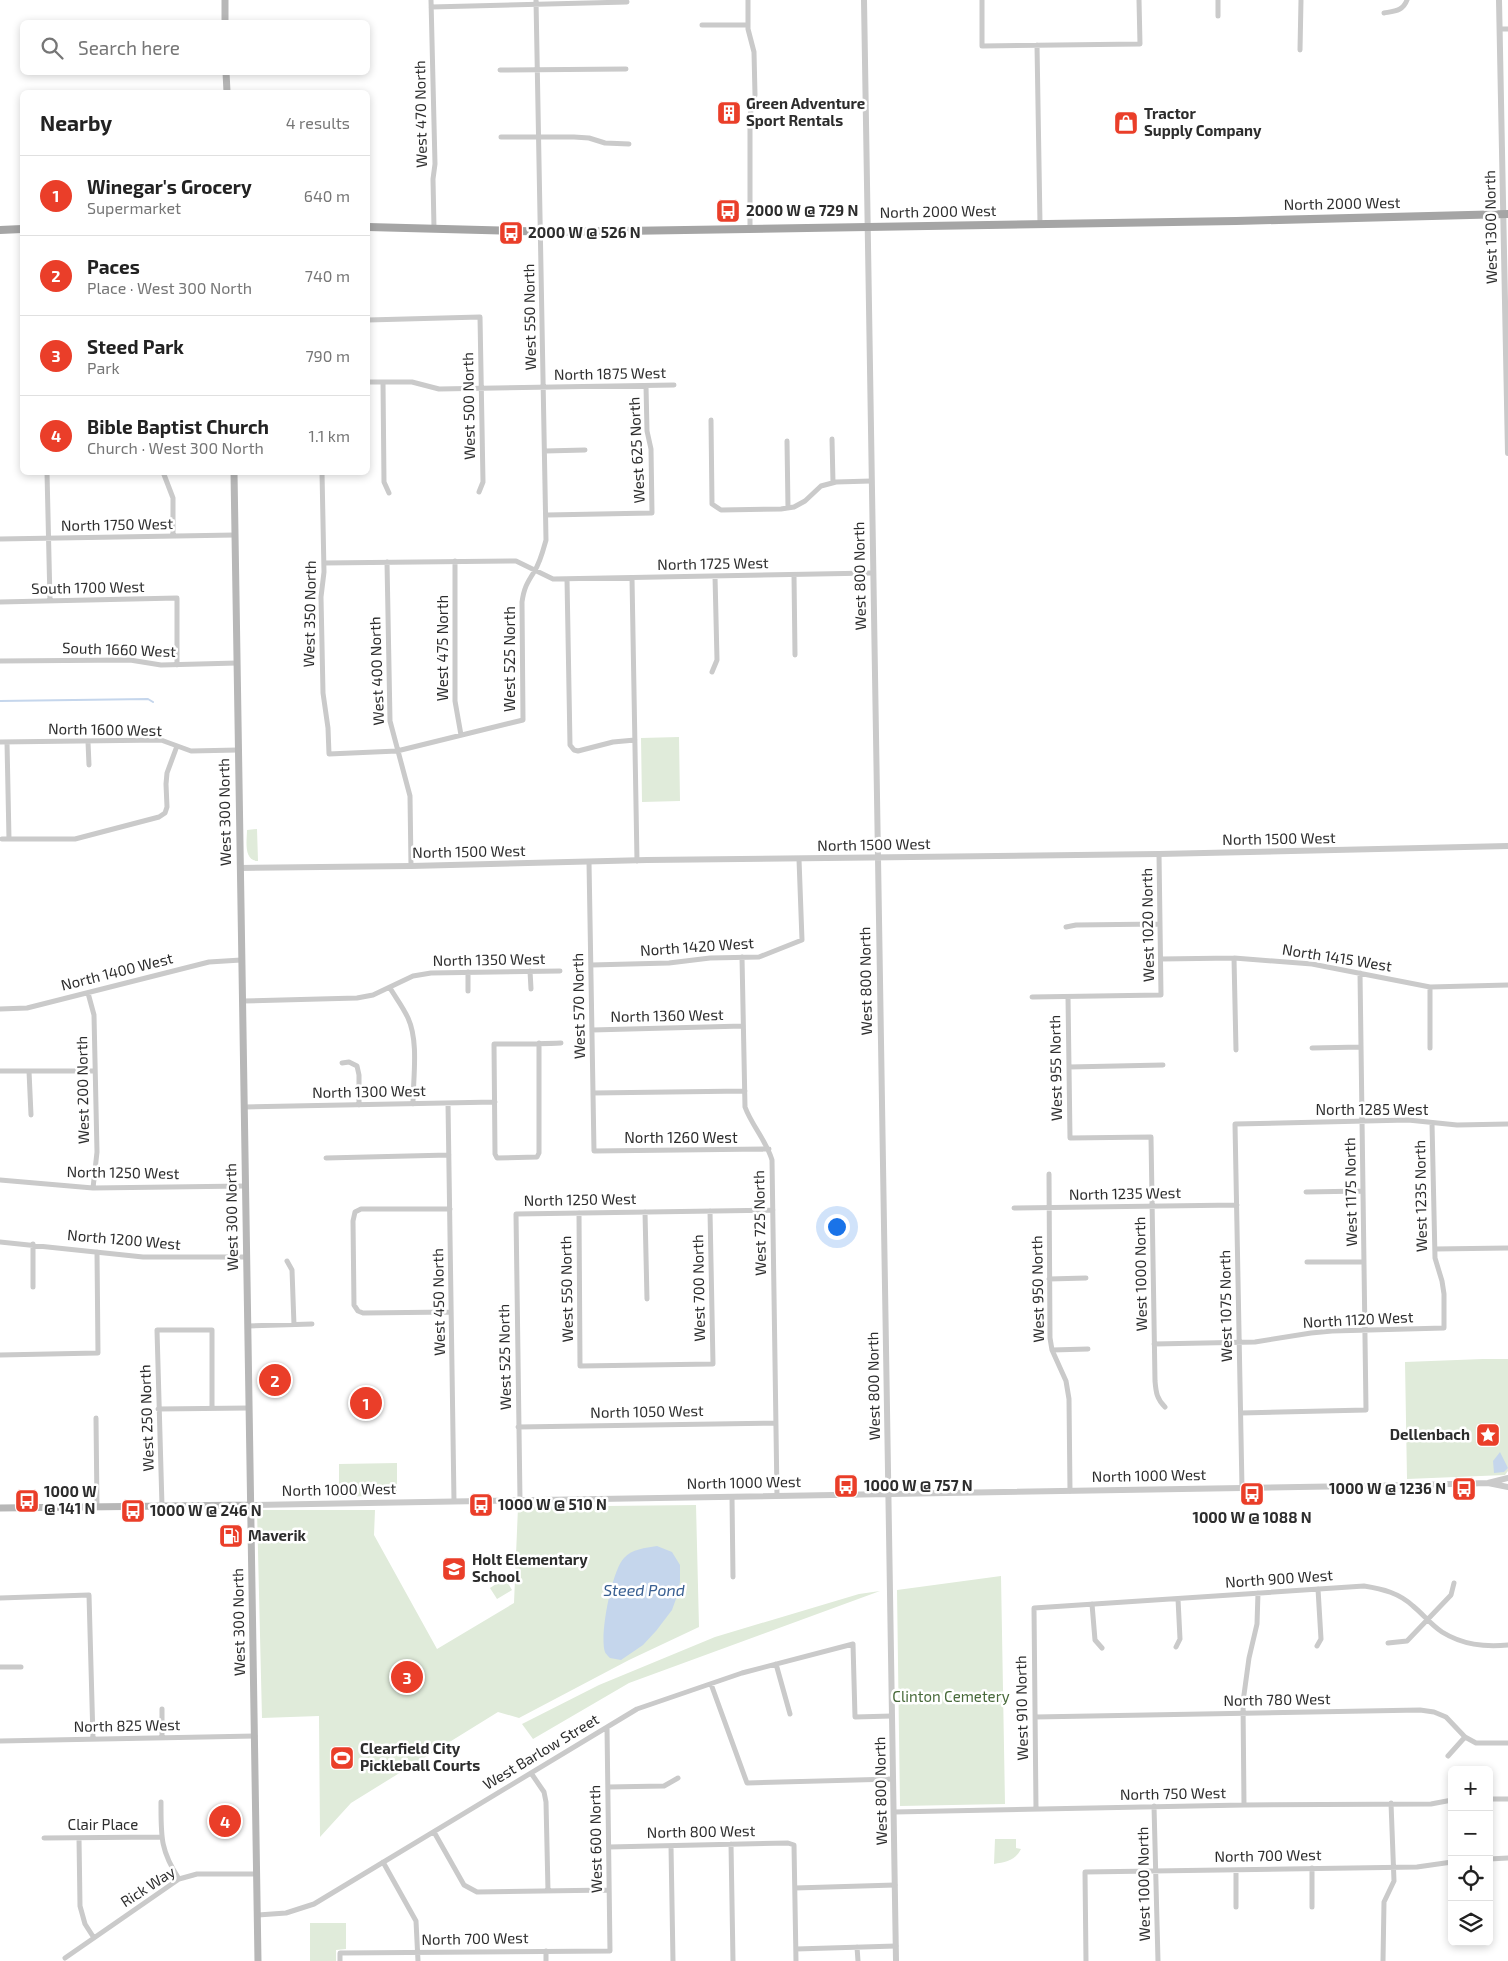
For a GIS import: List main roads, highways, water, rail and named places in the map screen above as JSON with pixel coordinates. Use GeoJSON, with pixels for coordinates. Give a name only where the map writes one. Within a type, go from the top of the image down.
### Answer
{"type":"FeatureCollection","features":[{"type":"Feature","properties":{"kind":"main road"},"geometry":{"type":"LineString","coordinates":[[225,0],[225,20]]}},
{"type":"Feature","properties":{"kind":"main road"},"geometry":{"type":"LineString","coordinates":[[226,75],[226,90]]}},
{"type":"Feature","properties":{"kind":"main road","name":"North 2000 West"},"geometry":{"type":"LineString","coordinates":[[370,227],[541,232],[1506,214]]}},
{"type":"Feature","properties":{"kind":"main road"},"geometry":{"type":"LineString","coordinates":[[0,230],[20,229]]}},
{"type":"Feature","properties":{"kind":"main road","name":"West 300 North"},"geometry":{"type":"LineString","coordinates":[[234,475],[258,1961]]}},
{"type":"Feature","properties":{"kind":"main road","name":"North 1000 West"},"geometry":{"type":"LineString","coordinates":[[0,1508],[251,1505]]}},
{"type":"Feature","properties":{"kind":"water"},"geometry":{"type":"Polygon","coordinates":[[[1500,1452],[1508,1468],[1504,1472],[1494,1473],[1493,1461],[1500,1452]]]}},
{"type":"Feature","properties":{"kind":"water","name":"Steed Pond"},"geometry":{"type":"Polygon","coordinates":[[[657,1546],[672,1552],[680,1565],[680,1582],[672,1610],[643,1645],[621,1660],[610,1658],[605,1652],[604,1644],[605,1618],[611,1589],[619,1565],[627,1555],[639,1549],[657,1546]]]}},
{"type":"Feature","properties":{"kind":"waterway"},"geometry":{"type":"LineString","coordinates":[[0,701],[148,699],[153,702]]}},
{"type":"Feature","properties":{"kind":"place","name":"Green Adventure Sport Rentals"},"geometry":{"type":"Point","coordinates":[729,113]}},
{"type":"Feature","properties":{"kind":"place","name":"Tractor Supply Company"},"geometry":{"type":"Point","coordinates":[1126,123]}},
{"type":"Feature","properties":{"kind":"place","name":"2000 W @ 729 N"},"geometry":{"type":"Point","coordinates":[728,211]}},
{"type":"Feature","properties":{"kind":"place","name":"2000 W @ 526 N"},"geometry":{"type":"Point","coordinates":[511,233]}},
{"type":"Feature","properties":{"kind":"place","name":"Paces"},"geometry":{"type":"Point","coordinates":[275,1380]}},
{"type":"Feature","properties":{"kind":"place","name":"Winegar's Grocery"},"geometry":{"type":"Point","coordinates":[366,1403]}},
{"type":"Feature","properties":{"kind":"place","name":"Dellenbach"},"geometry":{"type":"Point","coordinates":[1488,1435]}},
{"type":"Feature","properties":{"kind":"place","name":"1000 W @ 757 N"},"geometry":{"type":"Point","coordinates":[846,1486]}},
{"type":"Feature","properties":{"kind":"place","name":"1000 W @ 1236 N"},"geometry":{"type":"Point","coordinates":[1464,1489]}},
{"type":"Feature","properties":{"kind":"place","name":"1000 W @ 1088 N"},"geometry":{"type":"Point","coordinates":[1252,1494]}},
{"type":"Feature","properties":{"kind":"place","name":"1000 W @ 141 N"},"geometry":{"type":"Point","coordinates":[27,1501]}},
{"type":"Feature","properties":{"kind":"place","name":"1000 W @ 510 N"},"geometry":{"type":"Point","coordinates":[481,1505]}},
{"type":"Feature","properties":{"kind":"place","name":"1000 W @ 246 N"},"geometry":{"type":"Point","coordinates":[133,1511]}},
{"type":"Feature","properties":{"kind":"place","name":"Maverik"},"geometry":{"type":"Point","coordinates":[231,1536]}},
{"type":"Feature","properties":{"kind":"place","name":"Holt Elementary School"},"geometry":{"type":"Point","coordinates":[454,1569]}},
{"type":"Feature","properties":{"kind":"place","name":"Steed Park"},"geometry":{"type":"Point","coordinates":[407,1677]}},
{"type":"Feature","properties":{"kind":"place","name":"Clearfield City Pickleball Courts"},"geometry":{"type":"Point","coordinates":[342,1758]}},
{"type":"Feature","properties":{"kind":"place","name":"Bible Baptist Church"},"geometry":{"type":"Point","coordinates":[225,1821]}},
{"type":"Feature","properties":{"kind":"park label","name":"Clinton Cemetery"},"geometry":{"type":"Point","coordinates":[951,1697]}}]}
